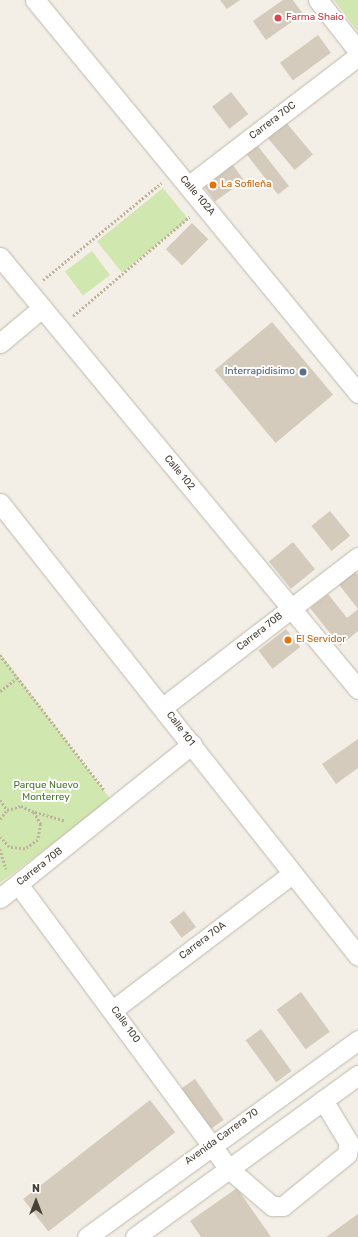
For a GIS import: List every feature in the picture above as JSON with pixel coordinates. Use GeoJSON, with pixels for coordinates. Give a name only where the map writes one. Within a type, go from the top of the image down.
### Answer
{"type":"FeatureCollection","features":[{"type":"Feature","properties":{"kind":"street","name":"Calle 102A"},"geometry":{"type":"LineString","coordinates":[[35,0],[358,393]]}},
{"type":"Feature","properties":{"kind":"street"},"geometry":{"type":"LineString","coordinates":[[318,0],[358,51]]}},
{"type":"Feature","properties":{"kind":"street","name":"Carrera 70C"},"geometry":{"type":"LineString","coordinates":[[188,186],[358,56]]}},
{"type":"Feature","properties":{"kind":"street","name":"Calle 102"},"geometry":{"type":"LineString","coordinates":[[0,257],[358,689]]}},
{"type":"Feature","properties":{"kind":"street"},"geometry":{"type":"LineString","coordinates":[[0,343],[42,308]]}},
{"type":"Feature","properties":{"kind":"street","name":"Calle 101"},"geometry":{"type":"LineString","coordinates":[[0,503],[163,707],[292,874],[358,956]]}},
{"type":"Feature","properties":{"kind":"street","name":"Carrera 70B"},"geometry":{"type":"LineString","coordinates":[[163,707],[358,557]]}},
{"type":"Feature","properties":{"kind":"street","name":"Carrera 70B"},"geometry":{"type":"LineString","coordinates":[[0,898],[14,878],[116,806],[192,744]]}},
{"type":"Feature","properties":{"kind":"street","name":"Carrera 70A"},"geometry":{"type":"LineString","coordinates":[[114,1008],[292,874]]}},
{"type":"Feature","properties":{"kind":"street","name":"Calle 100"},"geometry":{"type":"LineString","coordinates":[[14,878],[114,1008],[229,1169],[272,1206],[283,1206],[347,1154],[349,1143],[323,1100]]}},
{"type":"Feature","properties":{"kind":"street","name":"Avenida Carrera 70"},"geometry":{"type":"LineString","coordinates":[[88,1237],[212,1144],[358,1040]]}},
{"type":"Feature","properties":{"kind":"street"},"geometry":{"type":"LineString","coordinates":[[135,1237],[358,1075]]}},
{"type":"Feature","properties":{"kind":"path"},"geometry":{"type":"LineString","coordinates":[[29,292],[176,171]]}},
{"type":"Feature","properties":{"kind":"path"},"geometry":{"type":"LineString","coordinates":[[59,328],[204,205]]}},
{"type":"Feature","properties":{"kind":"path"},"geometry":{"type":"LineString","coordinates":[[0,655],[116,806]]}},
{"type":"Feature","properties":{"kind":"path"},"geometry":{"type":"LineString","coordinates":[[0,691],[17,678]]}},
{"type":"Feature","properties":{"kind":"path"},"geometry":{"type":"LineString","coordinates":[[0,800],[8,810]]}},
{"type":"Feature","properties":{"kind":"path"},"geometry":{"type":"LineString","coordinates":[[0,819],[8,810],[21,806],[34,812],[60,818],[70,825]]}},
{"type":"Feature","properties":{"kind":"path"},"geometry":{"type":"LineString","coordinates":[[0,837],[17,849],[33,846],[41,832],[34,812]]}},
{"type":"Feature","properties":{"kind":"path"},"geometry":{"type":"LineString","coordinates":[[0,849],[14,878]]}},
{"type":"Feature","properties":{"kind":"green space"},"geometry":{"type":"Polygon","coordinates":[[[334,0],[358,0],[358,32],[334,0]]]}},
{"type":"Feature","properties":{"kind":"green space"},"geometry":{"type":"Polygon","coordinates":[[[163,188],[188,219],[122,273],[97,241],[163,188]]]}},
{"type":"Feature","properties":{"kind":"green space"},"geometry":{"type":"Polygon","coordinates":[[[92,251],[110,275],[83,295],[65,271],[92,251]]]}},
{"type":"Feature","properties":{"kind":"green space","name":"Parque Nuevo Monterrey"},"geometry":{"type":"Polygon","coordinates":[[[0,653],[111,800],[0,883],[0,653]]]}},
{"type":"Feature","properties":{"kind":"building"},"geometry":{"type":"Polygon","coordinates":[[[220,0],[240,0],[227,9],[220,0]]]}},
{"type":"Feature","properties":{"kind":"building","name":"Farma Shaio"},"geometry":{"type":"Polygon","coordinates":[[[283,0],[293,0],[303,14],[266,40],[253,21],[283,0]]]}},
{"type":"Feature","properties":{"kind":"building"},"geometry":{"type":"Polygon","coordinates":[[[318,35],[331,53],[293,80],[280,63],[318,35]]]}},
{"type":"Feature","properties":{"kind":"building"},"geometry":{"type":"Polygon","coordinates":[[[231,92],[248,114],[229,129],[212,107],[231,92]]]}},
{"type":"Feature","properties":{"kind":"building"},"geometry":{"type":"Polygon","coordinates":[[[284,120],[313,154],[295,170],[266,135],[284,120]]]}},
{"type":"Feature","properties":{"kind":"building"},"geometry":{"type":"Polygon","coordinates":[[[257,145],[289,186],[278,195],[246,154],[257,145]]]}},
{"type":"Feature","properties":{"kind":"building"},"geometry":{"type":"Polygon","coordinates":[[[230,161],[244,180],[215,202],[201,182],[230,161]]]}},
{"type":"Feature","properties":{"kind":"building"},"geometry":{"type":"Polygon","coordinates":[[[192,223],[208,239],[182,265],[166,249],[192,223]]]}},
{"type":"Feature","properties":{"kind":"building"},"geometry":{"type":"Polygon","coordinates":[[[272,322],[333,395],[276,443],[215,370],[272,322]]]}},
{"type":"Feature","properties":{"kind":"building"},"geometry":{"type":"Polygon","coordinates":[[[330,511],[350,536],[331,551],[311,526],[330,511]]]}},
{"type":"Feature","properties":{"kind":"building"},"geometry":{"type":"Polygon","coordinates":[[[293,542],[315,569],[291,589],[269,562],[293,542]]]}},
{"type":"Feature","properties":{"kind":"building"},"geometry":{"type":"Polygon","coordinates":[[[354,569],[358,575],[358,609],[337,582],[354,569]]]}},
{"type":"Feature","properties":{"kind":"building"},"geometry":{"type":"Polygon","coordinates":[[[328,594],[347,618],[358,609],[358,631],[340,646],[310,608],[328,594]]]}},
{"type":"Feature","properties":{"kind":"building"},"geometry":{"type":"Polygon","coordinates":[[[286,629],[300,647],[273,669],[258,651],[286,629]]]}},
{"type":"Feature","properties":{"kind":"building"},"geometry":{"type":"Polygon","coordinates":[[[358,739],[358,768],[336,784],[322,764],[358,739]]]}},
{"type":"Feature","properties":{"kind":"building"},"geometry":{"type":"Polygon","coordinates":[[[184,911],[196,927],[182,938],[170,922],[184,911]]]}},
{"type":"Feature","properties":{"kind":"building"},"geometry":{"type":"Polygon","coordinates":[[[301,992],[330,1032],[306,1049],[277,1010],[301,992]]]}},
{"type":"Feature","properties":{"kind":"building"},"geometry":{"type":"Polygon","coordinates":[[[261,1029],[292,1071],[276,1082],[246,1040],[261,1029]]]}},
{"type":"Feature","properties":{"kind":"building"},"geometry":{"type":"Polygon","coordinates":[[[195,1079],[224,1120],[209,1130],[180,1089],[195,1079]]]}},
{"type":"Feature","properties":{"kind":"building"},"geometry":{"type":"Polygon","coordinates":[[[150,1100],[175,1132],[48,1231],[23,1199],[150,1100]]]}},
{"type":"Feature","properties":{"kind":"building"},"geometry":{"type":"Polygon","coordinates":[[[237,1188],[271,1237],[201,1237],[190,1221],[237,1188]]]}},
{"type":"Feature","properties":{"kind":"building"},"geometry":{"type":"Polygon","coordinates":[[[358,1214],[358,1237],[326,1237],[358,1214]]]}},
{"type":"Feature","properties":{"kind":"place","name":"Farma Shaio"},"geometry":{"type":"Point","coordinates":[278,18]}},
{"type":"Feature","properties":{"kind":"place","name":"La Sofileña"},"geometry":{"type":"Point","coordinates":[213,185]}},
{"type":"Feature","properties":{"kind":"place","name":"Interrapidisimo"},"geometry":{"type":"Point","coordinates":[303,372]}},
{"type":"Feature","properties":{"kind":"place","name":"El Servidor"},"geometry":{"type":"Point","coordinates":[288,640]}}]}
